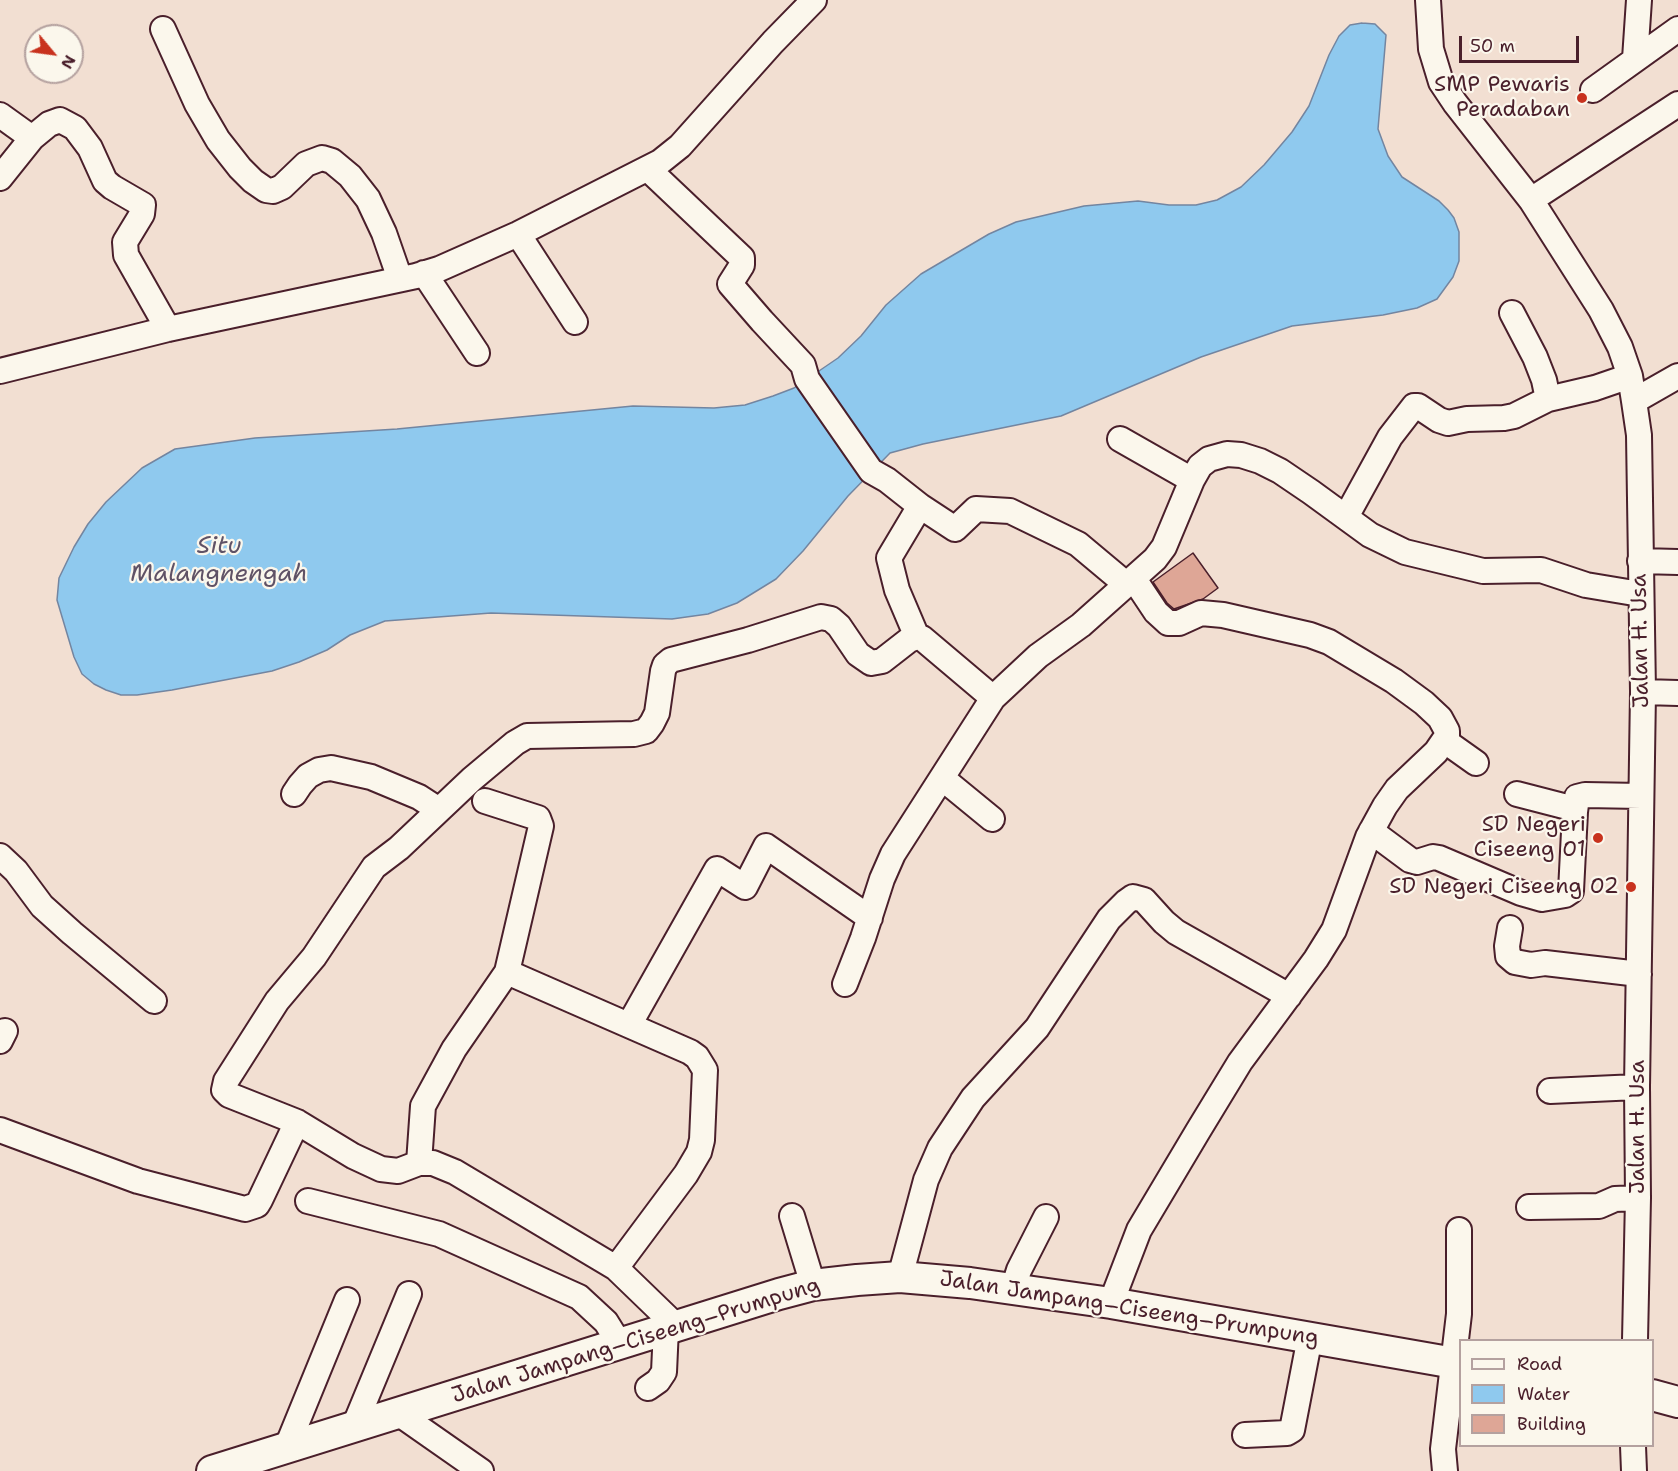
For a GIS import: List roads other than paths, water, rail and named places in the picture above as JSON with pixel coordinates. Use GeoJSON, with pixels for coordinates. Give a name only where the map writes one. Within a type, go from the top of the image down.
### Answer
{"type":"FeatureCollection","features":[{"type":"Feature","properties":{"kind":"main road","name":"Jalan Jampang–Ciseeng–Prumpung"},"geometry":{"type":"LineString","coordinates":[[212,1471],[670,1327],[813,1285],[900,1277],[970,1282],[1457,1363]]}},
{"type":"Feature","properties":{"kind":"main road"},"geometry":{"type":"LineString","coordinates":[[1654,1395],[1678,1402]]}},
{"type":"Feature","properties":{"kind":"street"},"geometry":{"type":"LineString","coordinates":[[0,371],[168,329],[424,273],[439,269],[518,234],[660,162],[680,146],[773,42],[814,0]]}},
{"type":"Feature","properties":{"kind":"street","name":"Jalan H. Usa"},"geometry":{"type":"LineString","coordinates":[[1428,0],[1431,49],[1441,82],[1531,200],[1601,310],[1620,347],[1630,376],[1634,401],[1639,435],[1643,692],[1635,1339]]}},
{"type":"Feature","properties":{"kind":"street"},"geometry":{"type":"LineString","coordinates":[[1635,59],[1639,0]]}},
{"type":"Feature","properties":{"kind":"street"},"geometry":{"type":"LineString","coordinates":[[163,29],[197,104],[218,140],[240,168],[253,181],[266,190],[273,191],[282,187],[306,164],[322,158],[332,160],[350,176],[368,200],[384,232],[400,279]]}},
{"type":"Feature","properties":{"kind":"street"},"geometry":{"type":"LineString","coordinates":[[1593,90],[1678,29]]}},
{"type":"Feature","properties":{"kind":"street"},"geometry":{"type":"LineString","coordinates":[[1531,200],[1678,104]]}},
{"type":"Feature","properties":{"kind":"street"},"geometry":{"type":"LineString","coordinates":[[0,115],[32,138]]}},
{"type":"Feature","properties":{"kind":"street"},"geometry":{"type":"LineString","coordinates":[[0,178],[32,138],[55,121],[66,122],[75,128],[85,140],[105,181],[112,188],[143,205],[142,214],[125,242],[126,255],[168,329]]}},
{"type":"Feature","properties":{"kind":"street"},"geometry":{"type":"LineString","coordinates":[[648,169],[742,258],[742,265],[730,284],[803,365],[807,379],[871,471],[887,480],[920,506],[955,529],[976,509],[1010,511],[1078,544],[1130,582],[1168,623],[1179,623],[1201,613],[1211,613],[1310,635],[1329,642],[1394,681],[1425,703],[1444,724],[1447,731],[1445,741],[1397,789],[1385,806],[1371,831],[1334,930],[1240,1062],[1139,1230],[1111,1304]]}},
{"type":"Feature","properties":{"kind":"street"},"geometry":{"type":"LineString","coordinates":[[518,234],[575,322]]}},
{"type":"Feature","properties":{"kind":"street"},"geometry":{"type":"LineString","coordinates":[[424,273],[477,353]]}},
{"type":"Feature","properties":{"kind":"street"},"geometry":{"type":"LineString","coordinates":[[1512,313],[1535,357],[1548,399]]}},
{"type":"Feature","properties":{"kind":"street"},"geometry":{"type":"LineString","coordinates":[[1346,517],[1390,438],[1414,406],[1448,423],[1476,418],[1504,418],[1514,416],[1548,399],[1595,388],[1630,376]]}},
{"type":"Feature","properties":{"kind":"street"},"geometry":{"type":"LineString","coordinates":[[1634,401],[1678,376]]}},
{"type":"Feature","properties":{"kind":"street"},"geometry":{"type":"LineString","coordinates":[[1120,439],[1192,480]]}},
{"type":"Feature","properties":{"kind":"street"},"geometry":{"type":"LineString","coordinates":[[846,984],[882,879],[893,854],[993,698],[1038,656],[1081,625],[1155,559],[1164,547],[1192,480],[1200,466],[1209,459],[1219,455],[1241,456],[1260,461],[1280,471],[1370,536],[1386,544],[1435,560],[1483,571],[1541,570],[1587,585],[1640,594]]}},
{"type":"Feature","properties":{"kind":"street"},"geometry":{"type":"LineString","coordinates":[[917,637],[897,590],[889,558],[920,506]]}},
{"type":"Feature","properties":{"kind":"street"},"geometry":{"type":"LineString","coordinates":[[1640,561],[1678,562]]}},
{"type":"Feature","properties":{"kind":"street"},"geometry":{"type":"LineString","coordinates":[[648,1388],[662,1377],[664,1372],[670,1327],[616,1268],[454,1172],[433,1163],[419,1163],[398,1171],[381,1169],[297,1122],[229,1095],[224,1085],[277,1001],[314,957],[374,867],[399,848],[489,763],[526,736],[634,734],[646,730],[657,713],[665,665],[671,660],[748,640],[821,617],[831,619],[839,626],[858,654],[871,663],[882,661],[909,640],[922,638],[993,698]]}},
{"type":"Feature","properties":{"kind":"street"},"geometry":{"type":"LineString","coordinates":[[1643,692],[1678,693]]}},
{"type":"Feature","properties":{"kind":"street"},"geometry":{"type":"LineString","coordinates":[[1445,741],[1476,763]]}},
{"type":"Feature","properties":{"kind":"street"},"geometry":{"type":"LineString","coordinates":[[294,794],[308,776],[319,770],[331,768],[371,777],[418,797],[440,810]]}},
{"type":"Feature","properties":{"kind":"street"},"geometry":{"type":"LineString","coordinates":[[942,778],[992,819]]}},
{"type":"Feature","properties":{"kind":"street"},"geometry":{"type":"LineString","coordinates":[[1517,794],[1575,809]]}},
{"type":"Feature","properties":{"kind":"street"},"geometry":{"type":"LineString","coordinates":[[1371,831],[1410,860],[1417,862],[1433,857],[1439,858],[1521,893],[1542,899],[1565,895],[1571,891],[1575,800],[1581,795],[1641,796]]}},
{"type":"Feature","properties":{"kind":"street"},"geometry":{"type":"LineString","coordinates":[[419,1163],[423,1106],[454,1049],[507,972],[541,826],[538,818],[485,801]]}},
{"type":"Feature","properties":{"kind":"street"},"geometry":{"type":"LineString","coordinates":[[629,1025],[717,869],[746,887],[766,846],[870,918]]}},
{"type":"Feature","properties":{"kind":"street"},"geometry":{"type":"LineString","coordinates":[[0,856],[16,871],[42,906],[154,1001]]}},
{"type":"Feature","properties":{"kind":"street"},"geometry":{"type":"LineString","coordinates":[[900,1277],[926,1180],[940,1148],[973,1098],[1037,1028],[1109,919],[1126,902],[1133,897],[1143,900],[1176,932],[1289,996]]}},
{"type":"Feature","properties":{"kind":"street"},"geometry":{"type":"LineString","coordinates":[[1510,928],[1508,956],[1515,962],[1531,965],[1545,963],[1639,974]]}},
{"type":"Feature","properties":{"kind":"street"},"geometry":{"type":"LineString","coordinates":[[507,972],[697,1057],[705,1070],[699,1152],[686,1174],[616,1268]]}},
{"type":"Feature","properties":{"kind":"street"},"geometry":{"type":"LineString","coordinates":[[1550,1090],[1637,1088]]}},
{"type":"Feature","properties":{"kind":"street"},"geometry":{"type":"LineString","coordinates":[[0,1130],[138,1181],[245,1209],[257,1205],[260,1200],[297,1122]]}},
{"type":"Feature","properties":{"kind":"street"},"geometry":{"type":"LineString","coordinates":[[1529,1207],[1599,1206],[1615,1198],[1638,1197]]}},
{"type":"Feature","properties":{"kind":"street"},"geometry":{"type":"LineString","coordinates":[[308,1201],[439,1234],[579,1297],[606,1322],[619,1343]]}},
{"type":"Feature","properties":{"kind":"street"},"geometry":{"type":"LineString","coordinates":[[792,1216],[813,1285]]}},
{"type":"Feature","properties":{"kind":"street"},"geometry":{"type":"LineString","coordinates":[[1013,1289],[1019,1270],[1046,1217]]}},
{"type":"Feature","properties":{"kind":"street"},"geometry":{"type":"LineString","coordinates":[[1445,1471],[1443,1449],[1457,1363],[1459,1230]]}},
{"type":"Feature","properties":{"kind":"street"},"geometry":{"type":"LineString","coordinates":[[353,1428],[409,1294]]}},
{"type":"Feature","properties":{"kind":"street"},"geometry":{"type":"LineString","coordinates":[[286,1449],[347,1300]]}},
{"type":"Feature","properties":{"kind":"street"},"geometry":{"type":"LineString","coordinates":[[1245,1435],[1287,1433],[1292,1430],[1310,1337]]}},
{"type":"Feature","properties":{"kind":"street"},"geometry":{"type":"LineString","coordinates":[[398,1413],[481,1471]]}},
{"type":"Feature","properties":{"kind":"street"},"geometry":{"type":"LineString","coordinates":[[1634,1447],[1634,1471]]}},
{"type":"Feature","properties":{"kind":"water","name":"Situ Malangnengah"},"geometry":{"type":"Polygon","coordinates":[[[1375,24],[1386,35],[1378,129],[1388,156],[1402,177],[1439,201],[1448,210],[1459,232],[1459,261],[1453,277],[1437,299],[1417,308],[1383,315],[1292,326],[1201,357],[1061,416],[923,444],[890,453],[848,496],[803,551],[776,579],[737,603],[708,614],[672,619],[491,613],[385,621],[350,635],[327,650],[272,671],[137,695],[121,695],[106,690],[82,674],[74,657],[57,600],[59,578],[88,524],[106,502],[142,468],[175,449],[255,438],[397,429],[633,406],[714,408],[745,405],[773,396],[794,388],[838,358],[861,336],[886,305],[921,274],[989,234],[1016,222],[1084,206],[1138,201],[1169,205],[1196,205],[1217,200],[1241,187],[1264,165],[1292,132],[1309,106],[1339,36],[1350,25],[1375,24]]]}},
{"type":"Feature","properties":{"kind":"place","name":"SMP Pewaris Peradaban"},"geometry":{"type":"Point","coordinates":[1582,98]}},
{"type":"Feature","properties":{"kind":"place","name":"SD Negeri Ciseeng 01"},"geometry":{"type":"Point","coordinates":[1598,838]}},
{"type":"Feature","properties":{"kind":"place","name":"SD Negeri Ciseeng 02"},"geometry":{"type":"Point","coordinates":[1631,887]}}]}
